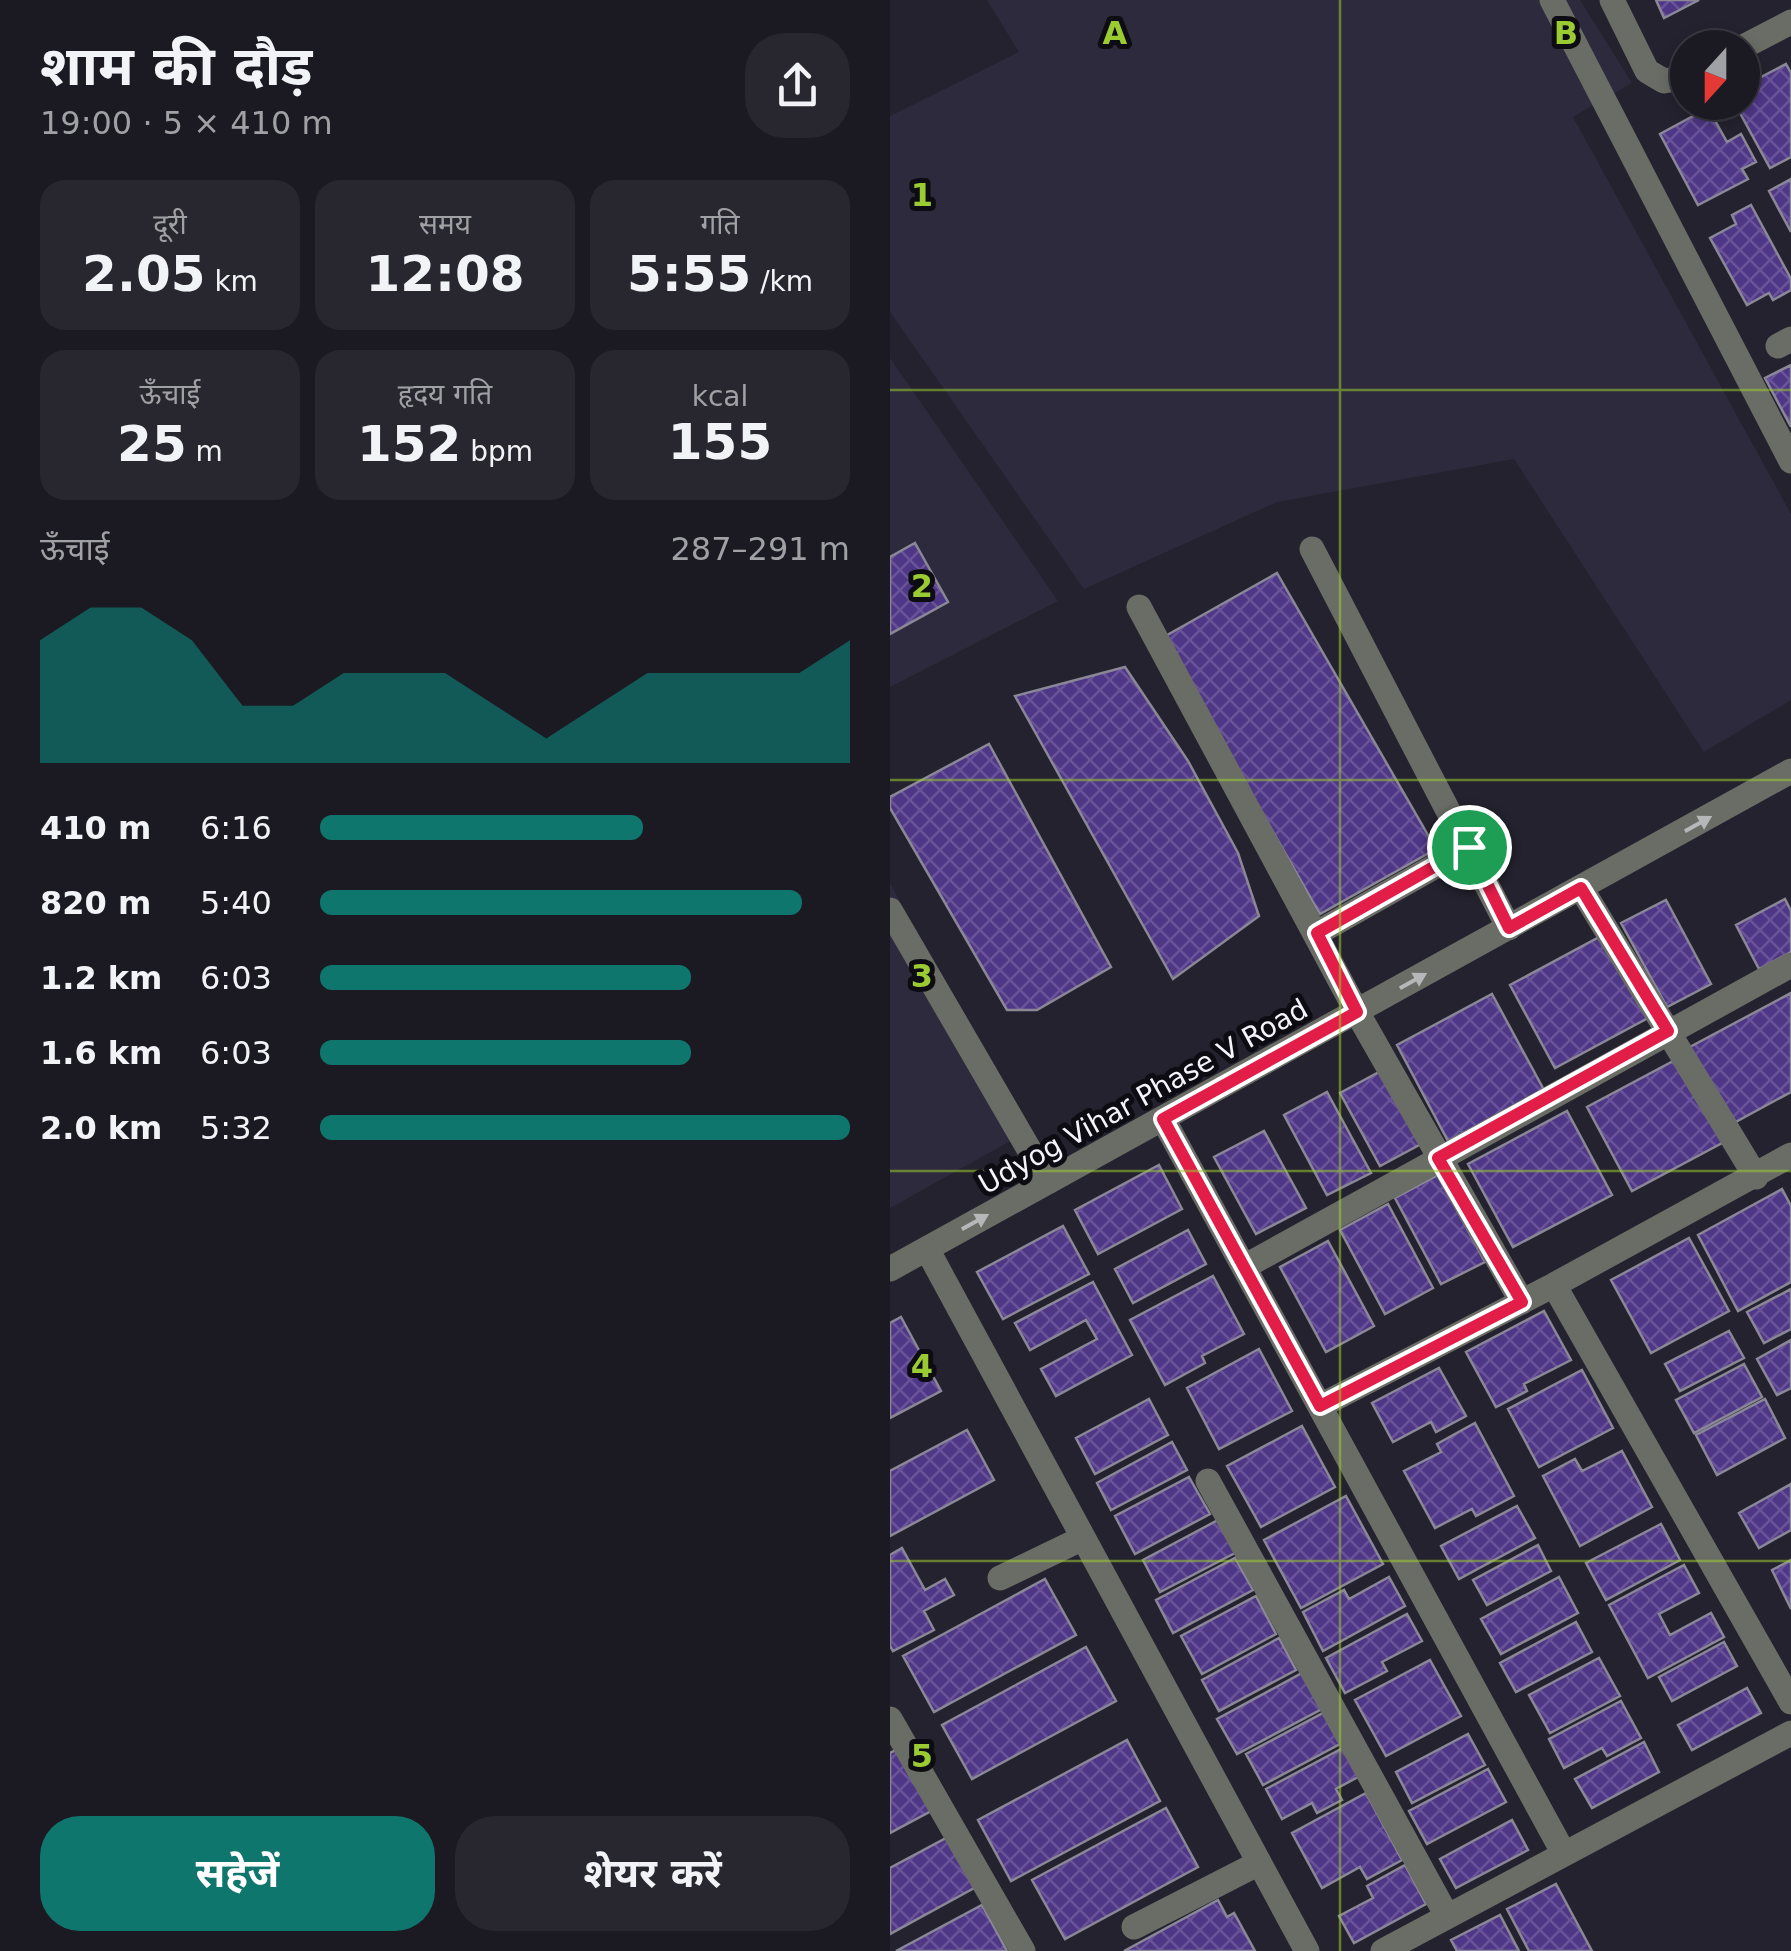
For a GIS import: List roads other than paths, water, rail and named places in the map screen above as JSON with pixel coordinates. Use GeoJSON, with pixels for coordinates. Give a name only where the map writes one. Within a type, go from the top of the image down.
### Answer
{"type":"FeatureCollection","features":[{"type":"Feature","properties":{"kind":"street"},"geometry":{"type":"LineString","coordinates":[[1552,0],[1791,460]]}},
{"type":"Feature","properties":{"kind":"street"},"geometry":{"type":"LineString","coordinates":[[1612,0],[1647,71],[1664,81],[1670,80]]}},
{"type":"Feature","properties":{"kind":"street"},"geometry":{"type":"LineString","coordinates":[[1760,38],[1791,22]]}},
{"type":"Feature","properties":{"kind":"street"},"geometry":{"type":"LineString","coordinates":[[1312,548],[1509,928]]}},
{"type":"Feature","properties":{"kind":"street"},"geometry":{"type":"LineString","coordinates":[[1138,606],[1357,1012],[1522,1302]]}},
{"type":"Feature","properties":{"kind":"street","name":"Udyog Vihar Phase V Road"},"geometry":{"type":"LineString","coordinates":[[890,1269],[1581,888],[1787,782]]}},
{"type":"Feature","properties":{"kind":"street"},"geometry":{"type":"LineString","coordinates":[[1317,933],[1469,847]]}},
{"type":"Feature","properties":{"kind":"street"},"geometry":{"type":"LineString","coordinates":[[1581,888],[1756,1177]]}},
{"type":"Feature","properties":{"kind":"street"},"geometry":{"type":"LineString","coordinates":[[890,910],[1048,1182]]}},
{"type":"Feature","properties":{"kind":"street"},"geometry":{"type":"LineString","coordinates":[[1244,1266],[1791,966]]}},
{"type":"Feature","properties":{"kind":"street"},"geometry":{"type":"LineString","coordinates":[[1163,1119],[1564,1852]]}},
{"type":"Feature","properties":{"kind":"street"},"geometry":{"type":"LineString","coordinates":[[1320,1406],[1756,1177],[1788,1165]]}},
{"type":"Feature","properties":{"kind":"street"},"geometry":{"type":"LineString","coordinates":[[928,1249],[1307,1951]]}},
{"type":"Feature","properties":{"kind":"street"},"geometry":{"type":"LineString","coordinates":[[1554,1285],[1791,1702]]}},
{"type":"Feature","properties":{"kind":"street"},"geometry":{"type":"LineString","coordinates":[[1208,1481],[1447,1916]]}},
{"type":"Feature","properties":{"kind":"street"},"geometry":{"type":"LineString","coordinates":[[1000,1578],[1083,1538]]}},
{"type":"Feature","properties":{"kind":"street"},"geometry":{"type":"LineString","coordinates":[[890,1719],[1024,1951]]}},
{"type":"Feature","properties":{"kind":"street"},"geometry":{"type":"LineString","coordinates":[[1382,1951],[1791,1732]]}},
{"type":"Feature","properties":{"kind":"street"},"geometry":{"type":"LineString","coordinates":[[1134,1927],[1259,1863]]}}]}
